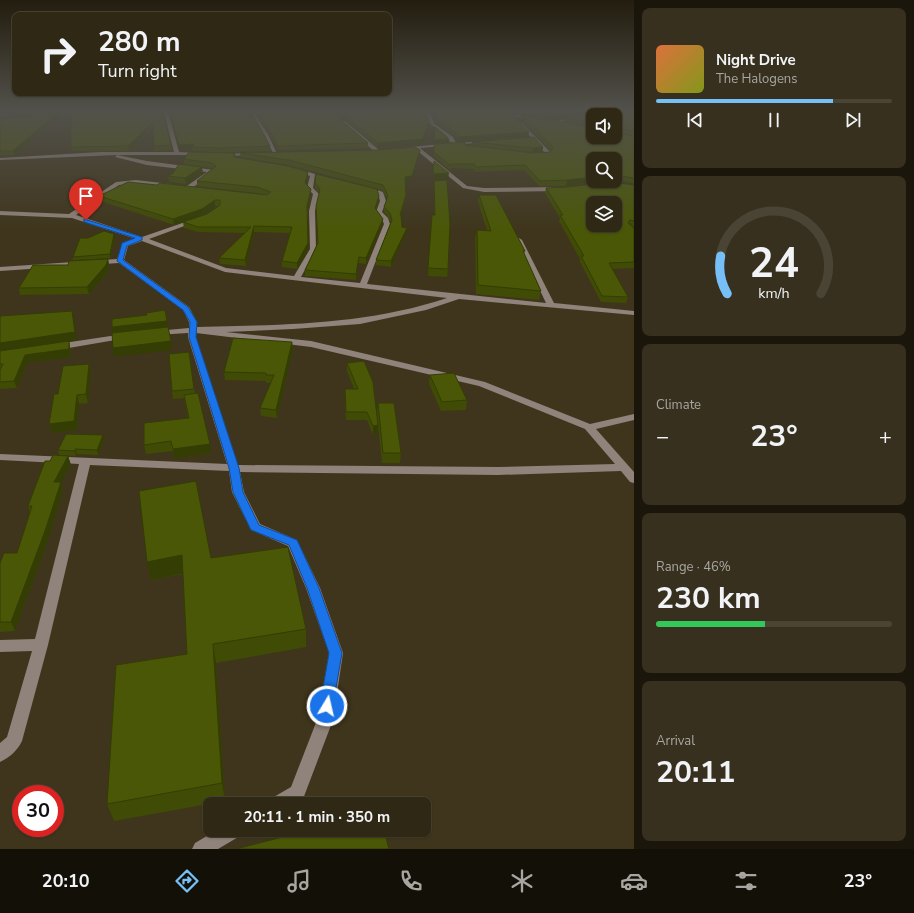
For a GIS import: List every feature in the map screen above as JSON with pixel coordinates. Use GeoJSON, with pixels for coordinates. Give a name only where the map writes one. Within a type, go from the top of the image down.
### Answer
{"type":"FeatureCollection","features":[{"type":"Feature","properties":{"kind":"street"},"geometry":{"type":"LineString","coordinates":[[421,152],[465,187],[494,190],[566,189]]}},
{"type":"Feature","properties":{"kind":"street"},"geometry":{"type":"LineString","coordinates":[[532,155],[549,154],[547,152]]}},
{"type":"Feature","properties":{"kind":"street"},"geometry":{"type":"LineString","coordinates":[[107,153],[147,163],[212,170],[195,184],[187,188]]}},
{"type":"Feature","properties":{"kind":"street"},"geometry":{"type":"LineString","coordinates":[[0,159],[107,153],[177,153],[207,155]]}},
{"type":"Feature","properties":{"kind":"street"},"geometry":{"type":"LineString","coordinates":[[267,154],[281,153]]}},
{"type":"Feature","properties":{"kind":"street"},"geometry":{"type":"LineString","coordinates":[[214,155],[260,154]]}},
{"type":"Feature","properties":{"kind":"street"},"geometry":{"type":"LineString","coordinates":[[222,155],[252,162]]}},
{"type":"Feature","properties":{"kind":"street"},"geometry":{"type":"LineString","coordinates":[[289,168],[320,176]]}},
{"type":"Feature","properties":{"kind":"street"},"geometry":{"type":"LineString","coordinates":[[296,279],[313,249],[312,210],[316,194],[310,188],[313,175]]}},
{"type":"Feature","properties":{"kind":"street"},"geometry":{"type":"LineString","coordinates":[[70,216],[118,183],[136,182],[200,190]]}},
{"type":"Feature","properties":{"kind":"street"},"geometry":{"type":"LineString","coordinates":[[357,186],[380,192],[383,201],[379,212],[385,218],[387,224],[363,286]]}},
{"type":"Feature","properties":{"kind":"street"},"geometry":{"type":"LineString","coordinates":[[494,190],[497,197]]}},
{"type":"Feature","properties":{"kind":"street"},"geometry":{"type":"LineString","coordinates":[[0,213],[70,216],[140,238],[225,270],[458,297],[634,313]]}},
{"type":"Feature","properties":{"kind":"street"},"geometry":{"type":"LineString","coordinates":[[120,261],[125,245],[140,238],[205,217]]}},
{"type":"Feature","properties":{"kind":"street"},"geometry":{"type":"LineString","coordinates":[[514,231],[551,306]]}},
{"type":"Feature","properties":{"kind":"street"},"geometry":{"type":"LineString","coordinates":[[0,269],[120,261],[186,308],[193,322],[192,337],[234,468],[238,492],[255,527],[293,543],[313,588],[336,653],[324,720],[296,793],[289,797]]}},
{"type":"Feature","properties":{"kind":"street"},"geometry":{"type":"LineString","coordinates":[[148,334],[192,330],[336,324],[394,316],[428,309],[458,297]]}},
{"type":"Feature","properties":{"kind":"street"},"geometry":{"type":"LineString","coordinates":[[192,330],[311,344],[482,384],[589,427],[634,478]]}},
{"type":"Feature","properties":{"kind":"street"},"geometry":{"type":"LineString","coordinates":[[50,348],[134,335]]}},
{"type":"Feature","properties":{"kind":"street"},"geometry":{"type":"LineString","coordinates":[[589,427],[634,417]]}},
{"type":"Feature","properties":{"kind":"street"},"geometry":{"type":"LineString","coordinates":[[0,457],[234,468],[498,471],[624,467]]}},
{"type":"Feature","properties":{"kind":"street"},"geometry":{"type":"LineString","coordinates":[[0,754],[14,741],[41,645],[85,462]]}},
{"type":"Feature","properties":{"kind":"street"},"geometry":{"type":"LineString","coordinates":[[0,646],[41,645]]}},
{"type":"Feature","properties":{"kind":"street"},"geometry":{"type":"LineString","coordinates":[[201,849],[222,837]]}},
{"type":"Feature","properties":{"kind":"building"},"geometry":{"type":"Polygon","coordinates":[[[189,152],[235,153],[233,155],[234,157],[288,166],[308,172],[305,183],[311,189],[307,206],[308,243],[297,263],[282,261],[292,227],[254,226],[245,260],[219,258],[251,227],[198,227],[183,222],[207,214],[220,205],[220,200],[215,200],[202,209],[173,219],[99,196],[128,182],[157,185],[160,183],[267,195],[271,192],[257,187],[197,181],[216,166],[212,163],[184,159],[189,152]]]}},
{"type":"Feature","properties":{"kind":"building"},"geometry":{"type":"Polygon","coordinates":[[[420,152],[412,176],[405,177],[406,195],[400,215],[402,227],[407,228],[391,261],[376,260],[392,220],[390,213],[384,207],[388,196],[383,185],[289,160],[240,153],[420,152]]]}},
{"type":"Feature","properties":{"kind":"building"},"geometry":{"type":"Polygon","coordinates":[[[434,152],[521,152],[533,153],[550,152],[634,152],[634,178],[622,176],[622,152],[586,152],[586,178],[540,181],[525,165],[475,167],[475,164],[451,164],[451,166],[434,152]]]}},
{"type":"Feature","properties":{"kind":"building"},"geometry":{"type":"Polygon","coordinates":[[[434,161],[449,173],[433,174],[434,161]]]}},
{"type":"Feature","properties":{"kind":"building"},"geometry":{"type":"Polygon","coordinates":[[[179,164],[202,167],[185,178],[168,176],[173,173],[179,164]]]}},
{"type":"Feature","properties":{"kind":"building"},"geometry":{"type":"Polygon","coordinates":[[[316,174],[377,189],[379,196],[375,208],[383,219],[366,258],[359,257],[356,274],[305,270],[318,243],[316,206],[320,189],[315,183],[316,174]]]}},
{"type":"Feature","properties":{"kind":"building"},"geometry":{"type":"Polygon","coordinates":[[[447,180],[450,224],[448,269],[428,268],[432,215],[435,215],[434,181],[447,180]]]}},
{"type":"Feature","properties":{"kind":"building"},"geometry":{"type":"Polygon","coordinates":[[[622,183],[634,185],[634,221],[630,220],[628,223],[634,228],[634,262],[609,263],[628,297],[602,296],[581,256],[584,256],[560,215],[563,215],[546,188],[586,185],[586,188],[622,188],[622,183]]]}},
{"type":"Feature","properties":{"kind":"building"},"geometry":{"type":"Polygon","coordinates":[[[479,195],[496,195],[525,251],[523,251],[541,291],[478,285],[477,230],[491,231],[479,195]]]}},
{"type":"Feature","properties":{"kind":"building"},"geometry":{"type":"Polygon","coordinates":[[[104,231],[114,234],[110,254],[73,257],[80,238],[88,238],[104,231]]]}},
{"type":"Feature","properties":{"kind":"building"},"geometry":{"type":"Polygon","coordinates":[[[108,259],[106,265],[87,287],[19,288],[33,265],[68,265],[69,261],[108,259]]]}},
{"type":"Feature","properties":{"kind":"building"},"geometry":{"type":"Polygon","coordinates":[[[165,310],[167,321],[112,327],[112,319],[147,315],[146,313],[165,310]]]}},
{"type":"Feature","properties":{"kind":"building"},"geometry":{"type":"Polygon","coordinates":[[[72,311],[75,332],[0,343],[0,316],[72,311]]]}},
{"type":"Feature","properties":{"kind":"building"},"geometry":{"type":"Polygon","coordinates":[[[168,327],[171,341],[113,348],[112,333],[168,327]]]}},
{"type":"Feature","properties":{"kind":"building"},"geometry":{"type":"Polygon","coordinates":[[[233,338],[292,342],[276,410],[260,408],[274,375],[266,375],[266,373],[224,372],[233,338]]]}},
{"type":"Feature","properties":{"kind":"building"},"geometry":{"type":"Polygon","coordinates":[[[69,341],[69,349],[25,355],[14,381],[0,382],[0,370],[3,364],[0,364],[0,351],[69,341]]]}},
{"type":"Feature","properties":{"kind":"building"},"geometry":{"type":"Polygon","coordinates":[[[189,352],[194,389],[172,391],[169,354],[189,352]]]}},
{"type":"Feature","properties":{"kind":"building"},"geometry":{"type":"Polygon","coordinates":[[[364,361],[373,382],[378,425],[373,426],[367,412],[346,412],[345,389],[358,389],[347,363],[364,361]]]}},
{"type":"Feature","properties":{"kind":"building"},"geometry":{"type":"Polygon","coordinates":[[[89,364],[86,394],[77,395],[74,421],[49,424],[54,394],[58,394],[63,366],[89,364]]]}},
{"type":"Feature","properties":{"kind":"building"},"geometry":{"type":"Polygon","coordinates":[[[454,373],[467,400],[442,402],[430,375],[454,373]]]}},
{"type":"Feature","properties":{"kind":"building"},"geometry":{"type":"Polygon","coordinates":[[[198,393],[210,444],[173,449],[171,441],[144,445],[144,423],[189,418],[184,395],[198,393]]]}},
{"type":"Feature","properties":{"kind":"building"},"geometry":{"type":"Polygon","coordinates":[[[378,403],[394,403],[401,453],[383,453],[378,403]]]}},
{"type":"Feature","properties":{"kind":"building"},"geometry":{"type":"Polygon","coordinates":[[[66,434],[103,435],[97,450],[58,450],[66,434]]]}},
{"type":"Feature","properties":{"kind":"building"},"geometry":{"type":"Polygon","coordinates":[[[53,455],[68,456],[54,482],[61,482],[45,531],[11,622],[0,622],[0,563],[4,553],[17,553],[32,506],[28,506],[45,461],[50,461],[53,455]]]}},
{"type":"Feature","properties":{"kind":"building"},"geometry":{"type":"Polygon","coordinates":[[[196,481],[211,558],[288,547],[306,629],[213,644],[222,783],[107,804],[116,665],[187,654],[182,555],[147,562],[139,491],[196,481]]]}},
{"type":"Feature","properties":{"kind":"building"},"geometry":{"type":"Polygon","coordinates":[[[282,837],[386,837],[389,849],[236,849],[282,837]]]}},
{"type":"Feature","properties":{"kind":"route"},"geometry":{"type":"LineString","coordinates":[[86,220],[140,238],[125,245],[120,261],[186,308],[193,322],[192,337],[234,468],[238,492],[255,527],[293,543],[313,588],[336,653],[327,706]]}}]}
